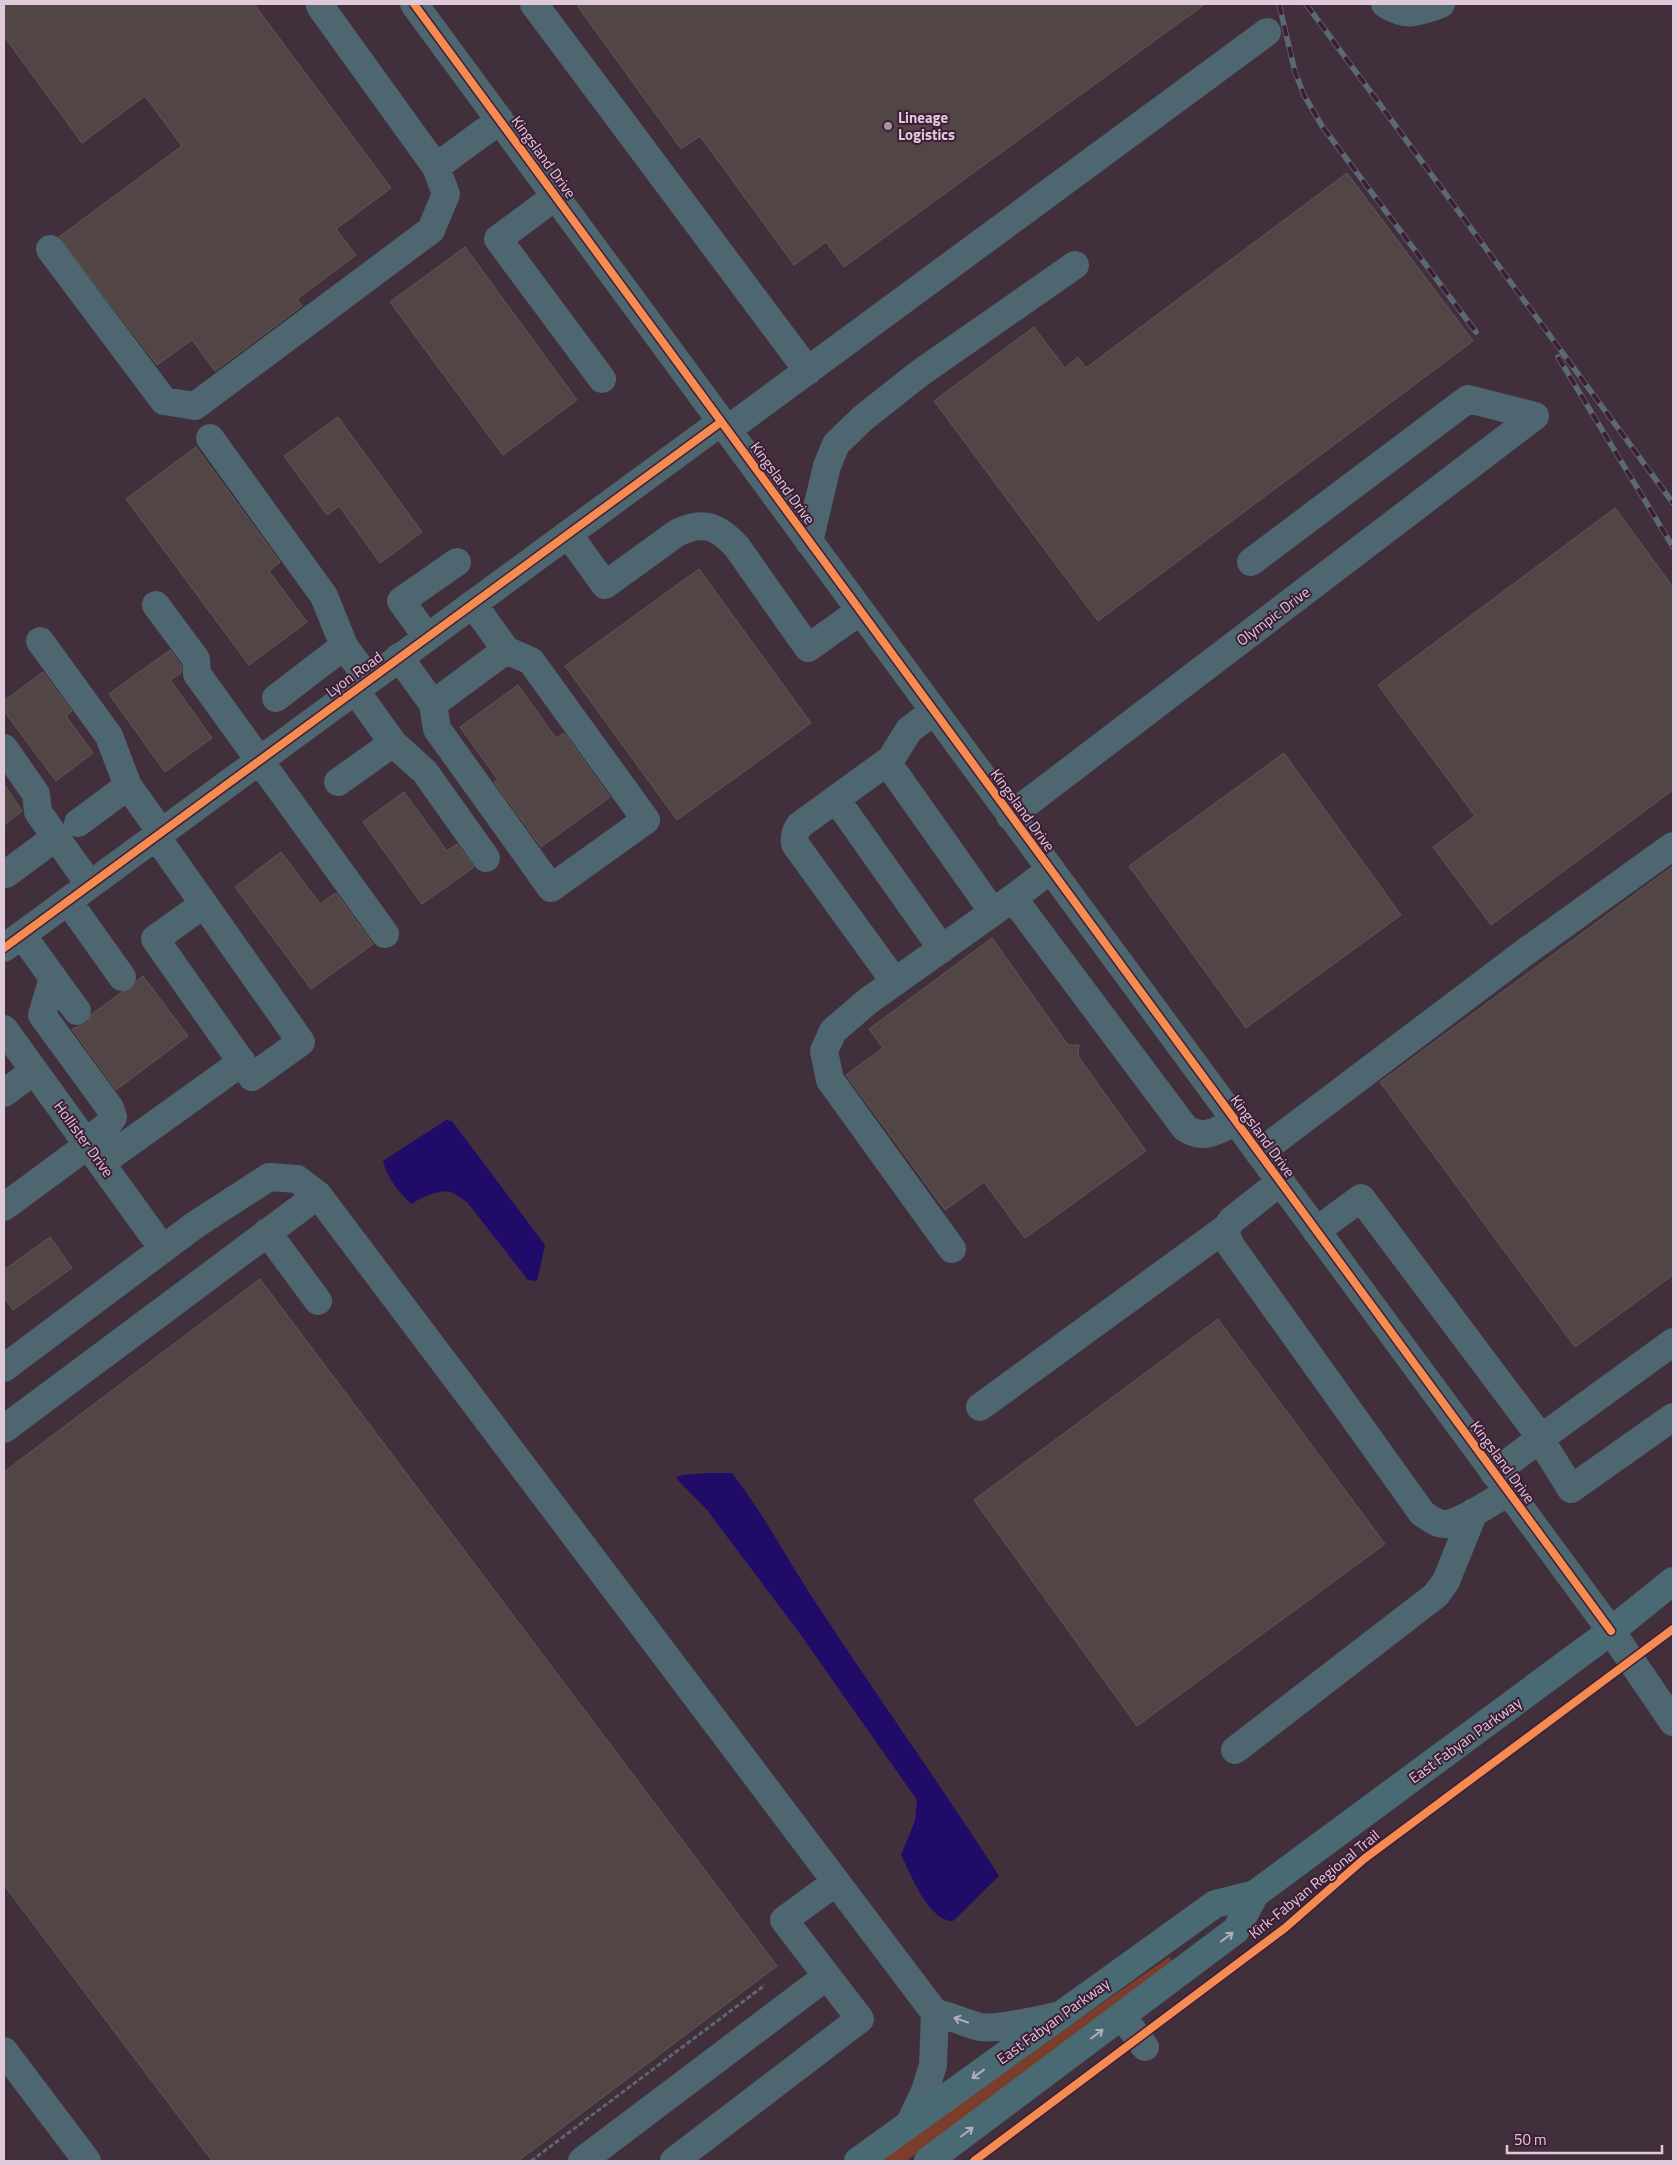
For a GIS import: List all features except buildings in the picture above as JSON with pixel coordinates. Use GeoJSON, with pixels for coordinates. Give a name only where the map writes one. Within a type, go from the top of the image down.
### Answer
{"type":"FeatureCollection","features":[{"type":"Feature","properties":{"kind":"main road","name":"East Fabyan Parkway"},"geometry":{"type":"LineString","coordinates":[[858,2161],[1215,1904],[1254,1894],[1611,1632],[1673,1581]]}},
{"type":"Feature","properties":{"kind":"main road","name":"East Fabyan Parkway"},"geometry":{"type":"LineString","coordinates":[[928,2161],[1236,1930],[1254,1894]]}},
{"type":"Feature","properties":{"kind":"street","name":"Kingsland Drive"},"geometry":{"type":"LineString","coordinates":[[414,4],[1611,1632],[1673,1722]]}},
{"type":"Feature","properties":{"kind":"street"},"geometry":{"type":"LineString","coordinates":[[534,4],[808,370]]}},
{"type":"Feature","properties":{"kind":"street"},"geometry":{"type":"LineString","coordinates":[[1385,4],[1400,12],[1418,12],[1441,4]]}},
{"type":"Feature","properties":{"kind":"street"},"geometry":{"type":"LineString","coordinates":[[50,249],[164,401],[195,406],[431,230],[446,194],[436,167],[320,6]]}},
{"type":"Feature","properties":{"kind":"street","name":"Lyon Road"},"geometry":{"type":"LineString","coordinates":[[13,941],[568,534],[808,370],[1267,32]]}},
{"type":"Feature","properties":{"kind":"street"},"geometry":{"type":"LineString","coordinates":[[436,167],[500,120]]}},
{"type":"Feature","properties":{"kind":"street"},"geometry":{"type":"LineString","coordinates":[[556,196],[498,239],[602,379]]}},
{"type":"Feature","properties":{"kind":"street"},"geometry":{"type":"LineString","coordinates":[[809,542],[827,466],[836,444],[863,418],[920,374],[1075,265]]}},
{"type":"Feature","properties":{"kind":"street","name":"Olympic Drive"},"geometry":{"type":"LineString","coordinates":[[1010,816],[1535,416],[1468,399],[1251,562]]}},
{"type":"Feature","properties":{"kind":"street"},"geometry":{"type":"LineString","coordinates":[[210,438],[324,596],[362,685],[394,743],[425,772],[486,858]]}},
{"type":"Feature","properties":{"kind":"street"},"geometry":{"type":"LineString","coordinates":[[568,534],[605,585],[677,532],[698,525],[715,528],[737,547],[808,648],[860,611]]}},
{"type":"Feature","properties":{"kind":"street"},"geometry":{"type":"LineString","coordinates":[[427,638],[401,601],[456,562]]}},
{"type":"Feature","properties":{"kind":"street"},"geometry":{"type":"LineString","coordinates":[[399,657],[433,704],[437,729],[552,888],[646,820],[531,661],[506,650],[473,604]]}},
{"type":"Feature","properties":{"kind":"street"},"geometry":{"type":"LineString","coordinates":[[156,605],[196,659],[197,674],[385,934]]}},
{"type":"Feature","properties":{"kind":"street"},"geometry":{"type":"LineString","coordinates":[[40,641],[109,736],[128,786],[158,834],[204,904],[301,1042],[252,1077],[155,939],[204,904]]}},
{"type":"Feature","properties":{"kind":"street"},"geometry":{"type":"LineString","coordinates":[[276,698],[344,646]]}},
{"type":"Feature","properties":{"kind":"street"},"geometry":{"type":"LineString","coordinates":[[433,704],[506,650]]}},
{"type":"Feature","properties":{"kind":"street"},"geometry":{"type":"LineString","coordinates":[[895,982],[795,844],[796,830],[800,825],[887,762],[909,730],[934,711]]}},
{"type":"Feature","properties":{"kind":"street"},"geometry":{"type":"LineString","coordinates":[[338,782],[394,743]]}},
{"type":"Feature","properties":{"kind":"street"},"geometry":{"type":"LineString","coordinates":[[4,748],[36,794],[38,812],[90,885]]}},
{"type":"Feature","properties":{"kind":"street"},"geometry":{"type":"LineString","coordinates":[[887,762],[1185,1128],[1195,1134],[1202,1135],[1236,1122]]}},
{"type":"Feature","properties":{"kind":"street"},"geometry":{"type":"LineString","coordinates":[[78,823],[128,786]]}},
{"type":"Feature","properties":{"kind":"street"},"geometry":{"type":"LineString","coordinates":[[836,799],[942,948]]}},
{"type":"Feature","properties":{"kind":"street"},"geometry":{"type":"LineString","coordinates":[[6,874],[56,837]]}},
{"type":"Feature","properties":{"kind":"street"},"geometry":{"type":"LineString","coordinates":[[1259,1153],[1528,950],[1673,846]]}},
{"type":"Feature","properties":{"kind":"street"},"geometry":{"type":"LineString","coordinates":[[952,1249],[830,1080],[824,1051],[833,1031],[868,1001],[1050,870]]}},
{"type":"Feature","properties":{"kind":"street"},"geometry":{"type":"LineString","coordinates":[[68,901],[122,977]]}},
{"type":"Feature","properties":{"kind":"street"},"geometry":{"type":"LineString","coordinates":[[13,941],[53,978],[77,1011]]}},
{"type":"Feature","properties":{"kind":"street"},"geometry":{"type":"LineString","coordinates":[[53,978],[42,1015],[110,1108],[113,1117],[92,1150]]}},
{"type":"Feature","properties":{"kind":"street","name":"Hollister Drive"},"geometry":{"type":"LineString","coordinates":[[4,1029],[163,1249]]}},
{"type":"Feature","properties":{"kind":"street"},"geometry":{"type":"LineString","coordinates":[[4,1207],[92,1150],[242,1062]]}},
{"type":"Feature","properties":{"kind":"street"},"geometry":{"type":"LineString","coordinates":[[4,1093],[34,1071]]}},
{"type":"Feature","properties":{"kind":"street"},"geometry":{"type":"LineString","coordinates":[[4,1368],[163,1249],[269,1177],[297,1179],[318,1195],[935,2013],[981,2027],[1015,2024],[1061,2015]]}},
{"type":"Feature","properties":{"kind":"street"},"geometry":{"type":"LineString","coordinates":[[980,1406],[1226,1228],[1232,1220],[1280,1182]]}},
{"type":"Feature","properties":{"kind":"street"},"geometry":{"type":"LineString","coordinates":[[4,1429],[318,1195]]}},
{"type":"Feature","properties":{"kind":"street"},"geometry":{"type":"LineString","coordinates":[[1316,1231],[1361,1198],[1540,1438],[1571,1488],[1673,1417]]}},
{"type":"Feature","properties":{"kind":"street"},"geometry":{"type":"LineString","coordinates":[[1226,1228],[1226,1236],[1231,1246],[1422,1513],[1432,1520],[1446,1524],[1474,1512]]}},
{"type":"Feature","properties":{"kind":"street"},"geometry":{"type":"LineString","coordinates":[[267,1232],[318,1301]]}},
{"type":"Feature","properties":{"kind":"street"},"geometry":{"type":"LineString","coordinates":[[1236,1750],[1436,1595],[1446,1581],[1474,1512],[1540,1438],[1673,1342]]}},
{"type":"Feature","properties":{"kind":"street"},"geometry":{"type":"LineString","coordinates":[[674,2161],[860,2019],[784,1920],[836,1882]]}},
{"type":"Feature","properties":{"kind":"street"},"geometry":{"type":"LineString","coordinates":[[582,2161],[827,1976]]}},
{"type":"Feature","properties":{"kind":"street"},"geometry":{"type":"LineString","coordinates":[[910,2123],[925,2091],[932,2065],[935,2013]]}},
{"type":"Feature","properties":{"kind":"street"},"geometry":{"type":"LineString","coordinates":[[1122,2016],[1146,2047]]}},
{"type":"Feature","properties":{"kind":"street"},"geometry":{"type":"LineString","coordinates":[[4,2051],[88,2161]]}},
{"type":"Feature","properties":{"kind":"path"},"geometry":{"type":"LineString","coordinates":[[530,2161],[765,1985]]}},
{"type":"Feature","properties":{"kind":"shaded area"},"geometry":{"type":"Polygon","coordinates":[[[446,1120],[452,1121],[545,1245],[537,1281],[528,1280],[467,1202],[453,1193],[437,1192],[411,1204],[390,1179],[383,1161],[446,1120]]]}},
{"type":"Feature","properties":{"kind":"shaded area"},"geometry":{"type":"Polygon","coordinates":[[[732,1473],[743,1488],[835,1632],[999,1876],[953,1921],[944,1919],[928,1905],[901,1855],[915,1821],[917,1800],[798,1631],[707,1510],[676,1478],[682,1475],[732,1473]]]}},
{"type":"Feature","properties":{"kind":"shaded area"},"geometry":{"type":"Polygon","coordinates":[[[1169,1957],[1172,1961],[906,2161],[880,2161],[1065,2029],[1169,1957]]]}},
{"type":"Feature","properties":{"kind":"railway"},"geometry":{"type":"LineString","coordinates":[[1279,4],[1295,72],[1304,95],[1322,126],[1476,332]]}},
{"type":"Feature","properties":{"kind":"railway"},"geometry":{"type":"LineString","coordinates":[[1306,4],[1673,503]]}},
{"type":"Feature","properties":{"kind":"railway"},"geometry":{"type":"LineString","coordinates":[[1558,357],[1673,547]]}},
{"type":"Feature","properties":{"kind":"cycle path"},"geometry":{"type":"LineString","coordinates":[[414,4],[1611,1631]]}},
{"type":"Feature","properties":{"kind":"cycle path"},"geometry":{"type":"LineString","coordinates":[[4,948],[721,422]]}},
{"type":"Feature","properties":{"kind":"cycle path","name":"Kirk-Fabyan Regional Trail"},"geometry":{"type":"LineString","coordinates":[[974,2161],[1285,1928],[1364,1859],[1673,1629]]}},
{"type":"Feature","properties":{"kind":"place","name":"Lineage Logistics"},"geometry":{"type":"Point","coordinates":[888,126]}}]}
